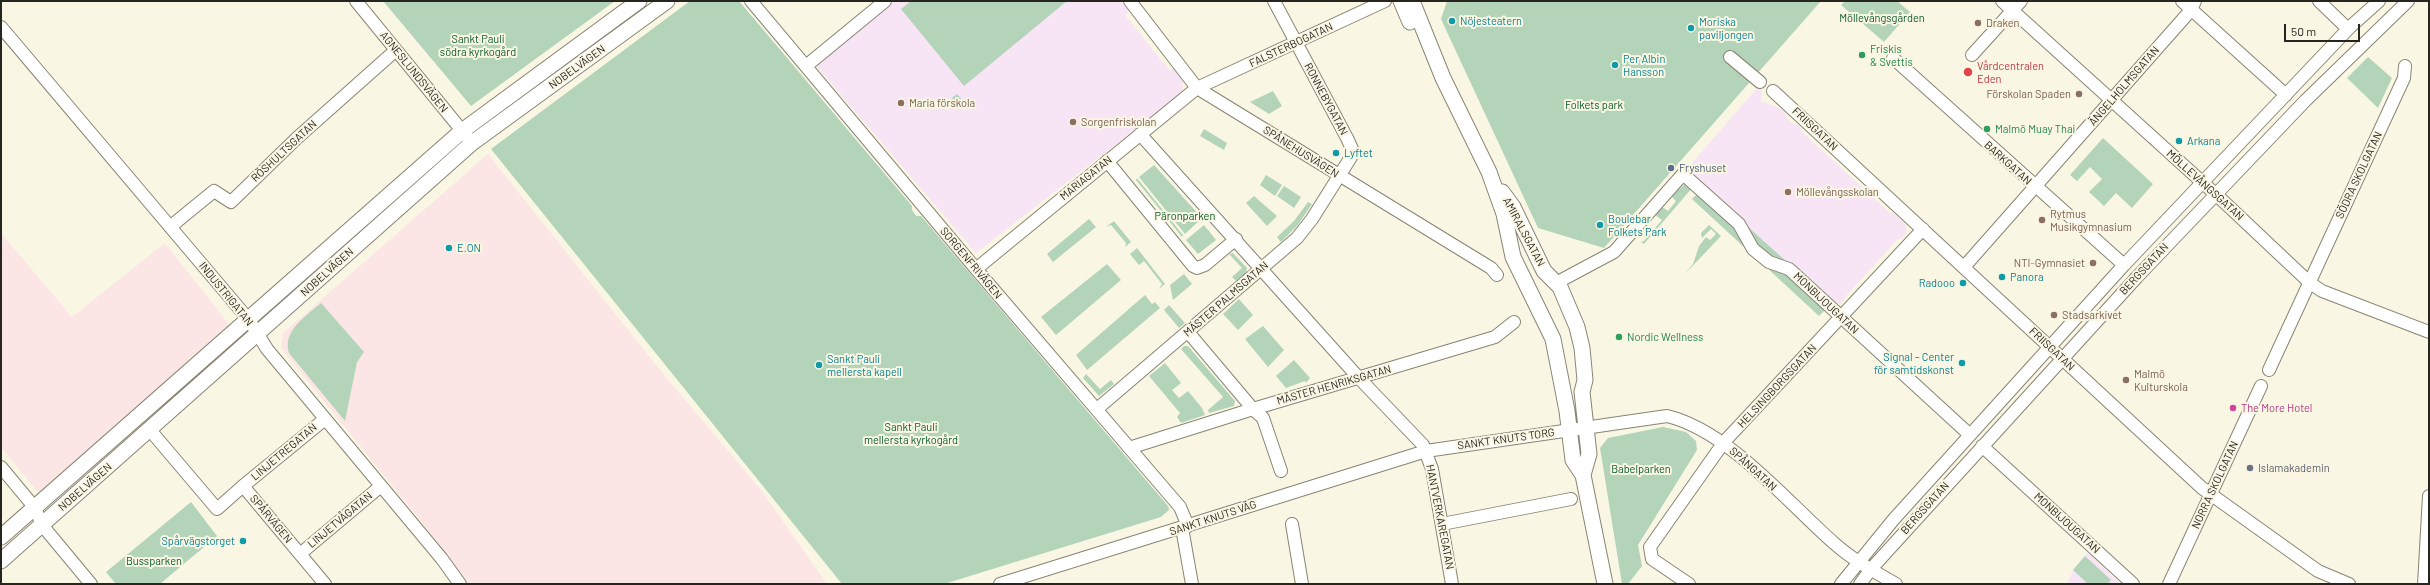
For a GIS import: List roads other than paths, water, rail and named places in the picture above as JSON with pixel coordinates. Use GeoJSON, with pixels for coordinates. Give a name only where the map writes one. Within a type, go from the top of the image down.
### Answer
{"type":"FeatureCollection","features":[{"type":"Feature","properties":{"kind":"main road","name":"NOBELVÄGEN"},"geometry":{"type":"LineString","coordinates":[[1,537],[462,132],[639,1]]}},
{"type":"Feature","properties":{"kind":"main road","name":"NOBELVÄGEN"},"geometry":{"type":"LineString","coordinates":[[1,561],[472,144],[667,1]]}},
{"type":"Feature","properties":{"kind":"main road","name":"AMIRALSGATAN"},"geometry":{"type":"LineString","coordinates":[[1401,1],[1418,40],[1443,78]]}},
{"type":"Feature","properties":{"kind":"main road","name":"AMIRALSGATAN"},"geometry":{"type":"LineString","coordinates":[[1412,1],[1443,78],[1489,172],[1504,214],[1513,257],[1553,340],[1573,460],[1583,475],[1605,584]]}},
{"type":"Feature","properties":{"kind":"main road","name":"AMIRALSGATAN"},"geometry":{"type":"LineString","coordinates":[[1423,1],[1434,28],[1443,78]]}},
{"type":"Feature","properties":{"kind":"main road","name":"AMIRALSGATAN"},"geometry":{"type":"LineString","coordinates":[[1489,172],[1513,207],[1544,271],[1556,283],[1569,305],[1582,348],[1585,380],[1582,392],[1589,454],[1583,475]]}},
{"type":"Feature","properties":{"kind":"street","name":"AGNESLUNDSVÄGEN"},"geometry":{"type":"LineString","coordinates":[[356,1],[472,144]]}},
{"type":"Feature","properties":{"kind":"street","name":"SORGENFRIVÄGEN"},"geometry":{"type":"LineString","coordinates":[[751,1],[976,269],[1180,507],[1185,527],[1192,584]]}},
{"type":"Feature","properties":{"kind":"street"},"geometry":{"type":"LineString","coordinates":[[806,66],[885,1]]}},
{"type":"Feature","properties":{"kind":"street","name":"SPÅNEHUSVÄGEN"},"geometry":{"type":"LineString","coordinates":[[1130,1],[1197,88],[1490,268],[1497,275]]}},
{"type":"Feature","properties":{"kind":"street","name":"RONNEBYGATAN"},"geometry":{"type":"LineString","coordinates":[[1274,1],[1352,149],[1351,157],[1339,176]]}},
{"type":"Feature","properties":{"kind":"street","name":"FALSTERBOGATAN"},"geometry":{"type":"LineString","coordinates":[[1197,88],[1385,1]]}},
{"type":"Feature","properties":{"kind":"street","name":"MÖLLEVÅNGSGATAN"},"geometry":{"type":"LineString","coordinates":[[2002,1],[2204,183],[2310,283],[2322,291],[2429,332]]}},
{"type":"Feature","properties":{"kind":"street"},"geometry":{"type":"LineString","coordinates":[[1972,55],[2021,1]]}},
{"type":"Feature","properties":{"kind":"street"},"geometry":{"type":"LineString","coordinates":[[2182,1],[2193,5],[2286,95]]}},
{"type":"Feature","properties":{"kind":"street"},"geometry":{"type":"LineString","coordinates":[[2319,1],[2348,29]]}},
{"type":"Feature","properties":{"kind":"street","name":"BERGSGATAN"},"geometry":{"type":"LineString","coordinates":[[1842,584],[1858,561],[2124,265],[2204,183],[2348,29],[2379,1]]}},
{"type":"Feature","properties":{"kind":"street","name":"BERGSGATAN"},"geometry":{"type":"LineString","coordinates":[[1860,584],[1871,569],[1982,446],[2216,194],[2342,63],[2408,1]]}},
{"type":"Feature","properties":{"kind":"street","name":"ÄNGELHOLMSGATAN"},"geometry":{"type":"LineString","coordinates":[[1964,267],[2193,5]]}},
{"type":"Feature","properties":{"kind":"street","name":"INDUSTRIGATAN"},"geometry":{"type":"LineString","coordinates":[[1,27],[249,320],[258,335],[325,419],[460,584]]}},
{"type":"Feature","properties":{"kind":"street","name":"RÖSHULTSGATAN"},"geometry":{"type":"LineString","coordinates":[[170,227],[214,191],[231,202],[297,138],[396,50]]}},
{"type":"Feature","properties":{"kind":"street"},"geometry":{"type":"LineString","coordinates":[[1730,57],[1760,82]]}},
{"type":"Feature","properties":{"kind":"street","name":"BARKGATAN"},"geometry":{"type":"LineString","coordinates":[[1893,58],[2035,187],[2124,265]]}},
{"type":"Feature","properties":{"kind":"street","name":"SÖDRA SKOLGATAN"},"geometry":{"type":"LineString","coordinates":[[2310,283],[2404,78],[2405,66]]}},
{"type":"Feature","properties":{"kind":"street","name":"MARIAGATAN"},"geometry":{"type":"LineString","coordinates":[[976,269],[1197,88]]}},
{"type":"Feature","properties":{"kind":"street","name":"FRIISGATAN"},"geometry":{"type":"LineString","coordinates":[[1773,91],[2210,494],[2318,571],[2349,584]]}},
{"type":"Feature","properties":{"kind":"street"},"geometry":{"type":"LineString","coordinates":[[1140,134],[1236,239],[1358,378],[1419,441],[1426,451]]}},
{"type":"Feature","properties":{"kind":"street"},"geometry":{"type":"LineString","coordinates":[[1107,161],[1193,266],[1197,268],[1205,265],[1236,239]]}},
{"type":"Feature","properties":{"kind":"street","name":"MONBIJOUGATAN"},"geometry":{"type":"LineString","coordinates":[[1556,283],[1614,252],[1683,174],[1738,224],[1753,249],[1769,262],[1789,269],[1970,435]]}},
{"type":"Feature","properties":{"kind":"street","name":"MÄSTER PALMSGATAN"},"geometry":{"type":"LineString","coordinates":[[1097,409],[1188,332],[1303,231],[1339,176]]}},
{"type":"Feature","properties":{"kind":"street","name":"HELSINGBORGSGATAN"},"geometry":{"type":"LineString","coordinates":[[1689,584],[1656,562],[1651,556],[1650,547],[1724,442],[1923,229]]}},
{"type":"Feature","properties":{"kind":"street"},"geometry":{"type":"LineString","coordinates":[[2269,370],[2310,283]]}},
{"type":"Feature","properties":{"kind":"street","name":"MÄSTER HENRIKSGATAN"},"geometry":{"type":"LineString","coordinates":[[1130,448],[1147,438],[1253,409],[1495,337],[1514,322]]}},
{"type":"Feature","properties":{"kind":"street"},"geometry":{"type":"LineString","coordinates":[[1188,332],[1253,409],[1263,418],[1281,471]]}},
{"type":"Feature","properties":{"kind":"street","name":"NORRA SKOLGATAN"},"geometry":{"type":"LineString","coordinates":[[2169,584],[2261,386]]}},
{"type":"Feature","properties":{"kind":"street","name":"SPÅNGATAN"},"geometry":{"type":"LineString","coordinates":[[1586,428],[1667,416],[1689,422],[1724,442],[1836,545],[1858,561],[1896,584]]}},
{"type":"Feature","properties":{"kind":"street","name":"LINJETREGATAN"},"geometry":{"type":"LineString","coordinates":[[243,486],[325,419]]}},
{"type":"Feature","properties":{"kind":"street","name":"SANKT KNUTS TORG"},"geometry":{"type":"LineString","coordinates":[[1426,451],[1546,432],[1569,431],[1586,428]]}},
{"type":"Feature","properties":{"kind":"street","name":"SPÅRVÄGEN"},"geometry":{"type":"LineString","coordinates":[[150,430],[216,508],[243,486],[300,554],[322,583]]}},
{"type":"Feature","properties":{"kind":"street","name":"MONBIJOUGATAN"},"geometry":{"type":"LineString","coordinates":[[1982,446],[2133,584]]}},
{"type":"Feature","properties":{"kind":"street","name":"HANTVERKAREGATAN"},"geometry":{"type":"LineString","coordinates":[[1426,451],[1442,524],[1452,584]]}},
{"type":"Feature","properties":{"kind":"street","name":"SANKT KNUTS VÄG"},"geometry":{"type":"LineString","coordinates":[[1000,584],[1426,451]]}},
{"type":"Feature","properties":{"kind":"street"},"geometry":{"type":"LineString","coordinates":[[1,467],[35,508],[42,525],[91,584]]}},
{"type":"Feature","properties":{"kind":"street","name":"LINJETVÅGATAN"},"geometry":{"type":"LineString","coordinates":[[300,554],[381,486]]}},
{"type":"Feature","properties":{"kind":"street"},"geometry":{"type":"LineString","coordinates":[[2424,584],[2429,496]]}},
{"type":"Feature","properties":{"kind":"street"},"geometry":{"type":"LineString","coordinates":[[1442,524],[1571,499]]}},
{"type":"Feature","properties":{"kind":"street"},"geometry":{"type":"LineString","coordinates":[[1292,524],[1302,584]]}},
{"type":"Feature","properties":{"kind":"place","name":"Nöjesteatern"},"geometry":{"type":"Point","coordinates":[1452,21]}},
{"type":"Feature","properties":{"kind":"place","name":"Draken"},"geometry":{"type":"Point","coordinates":[1978,23]}},
{"type":"Feature","properties":{"kind":"place","name":"Moriska paviljongen"},"geometry":{"type":"Point","coordinates":[1691,28]}},
{"type":"Feature","properties":{"kind":"place","name":"Friskis & Svettis"},"geometry":{"type":"Point","coordinates":[1862,55]}},
{"type":"Feature","properties":{"kind":"place","name":"Per Albin Hansson"},"geometry":{"type":"Point","coordinates":[1615,65]}},
{"type":"Feature","properties":{"kind":"place","name":"Vårdcentralen Eden"},"geometry":{"type":"Point","coordinates":[1968,72]}},
{"type":"Feature","properties":{"kind":"place","name":"Förskolan Spaden"},"geometry":{"type":"Point","coordinates":[2079,94]}},
{"type":"Feature","properties":{"kind":"place","name":"Maria förskola"},"geometry":{"type":"Point","coordinates":[901,103]}},
{"type":"Feature","properties":{"kind":"place","name":"Sorgenfriskolan"},"geometry":{"type":"Point","coordinates":[1073,122]}},
{"type":"Feature","properties":{"kind":"place","name":"Malmö Muay Thai"},"geometry":{"type":"Point","coordinates":[1987,129]}},
{"type":"Feature","properties":{"kind":"place","name":"Arkana"},"geometry":{"type":"Point","coordinates":[2179,141]}},
{"type":"Feature","properties":{"kind":"place","name":"Lyftet"},"geometry":{"type":"Point","coordinates":[1336,153]}},
{"type":"Feature","properties":{"kind":"place","name":"Fryshuset"},"geometry":{"type":"Point","coordinates":[1671,168]}},
{"type":"Feature","properties":{"kind":"place","name":"Möllevångsskolan"},"geometry":{"type":"Point","coordinates":[1788,192]}},
{"type":"Feature","properties":{"kind":"place","name":"Rytmus Musikgymnasium"},"geometry":{"type":"Point","coordinates":[2042,220]}},
{"type":"Feature","properties":{"kind":"place","name":"Boulebar Folkets Park"},"geometry":{"type":"Point","coordinates":[1600,225]}},
{"type":"Feature","properties":{"kind":"place","name":"E.ON"},"geometry":{"type":"Point","coordinates":[449,248]}},
{"type":"Feature","properties":{"kind":"place","name":"NTI-Gymnasiet"},"geometry":{"type":"Point","coordinates":[2093,263]}},
{"type":"Feature","properties":{"kind":"place","name":"Panora"},"geometry":{"type":"Point","coordinates":[2002,277]}},
{"type":"Feature","properties":{"kind":"place","name":"Radooo"},"geometry":{"type":"Point","coordinates":[1963,283]}},
{"type":"Feature","properties":{"kind":"place","name":"Stadsarkivet"},"geometry":{"type":"Point","coordinates":[2054,315]}},
{"type":"Feature","properties":{"kind":"place","name":"Nordic Wellness"},"geometry":{"type":"Point","coordinates":[1619,337]}},
{"type":"Feature","properties":{"kind":"place","name":"Signal – Center för samtidskonst"},"geometry":{"type":"Point","coordinates":[1962,363]}},
{"type":"Feature","properties":{"kind":"place","name":"Sankt Pauli mellersta kapell"},"geometry":{"type":"Point","coordinates":[819,365]}},
{"type":"Feature","properties":{"kind":"place","name":"Malmö Kulturskola"},"geometry":{"type":"Point","coordinates":[2126,380]}},
{"type":"Feature","properties":{"kind":"place","name":"The More Hotel"},"geometry":{"type":"Point","coordinates":[2233,408]}},
{"type":"Feature","properties":{"kind":"place","name":"Islamakademin"},"geometry":{"type":"Point","coordinates":[2250,468]}},
{"type":"Feature","properties":{"kind":"place","name":"Spårvägstorget"},"geometry":{"type":"Point","coordinates":[243,541]}},
{"type":"Feature","properties":{"kind":"park label","name":"Möllevångsgården"},"geometry":{"type":"Point","coordinates":[1882,18]}},
{"type":"Feature","properties":{"kind":"park label","name":"Sankt Pauli södra kyrkogård"},"geometry":{"type":"Point","coordinates":[478,45]}},
{"type":"Feature","properties":{"kind":"park label","name":"Folkets park"},"geometry":{"type":"Point","coordinates":[1594,105]}},
{"type":"Feature","properties":{"kind":"park label","name":"Päronparken"},"geometry":{"type":"Point","coordinates":[1185,216]}},
{"type":"Feature","properties":{"kind":"park label","name":"Sankt Pauli mellersta kyrkogård"},"geometry":{"type":"Point","coordinates":[911,433]}},
{"type":"Feature","properties":{"kind":"park label","name":"Babelparken"},"geometry":{"type":"Point","coordinates":[1641,469]}},
{"type":"Feature","properties":{"kind":"park label","name":"Bussparken"},"geometry":{"type":"Point","coordinates":[154,561]}}]}
